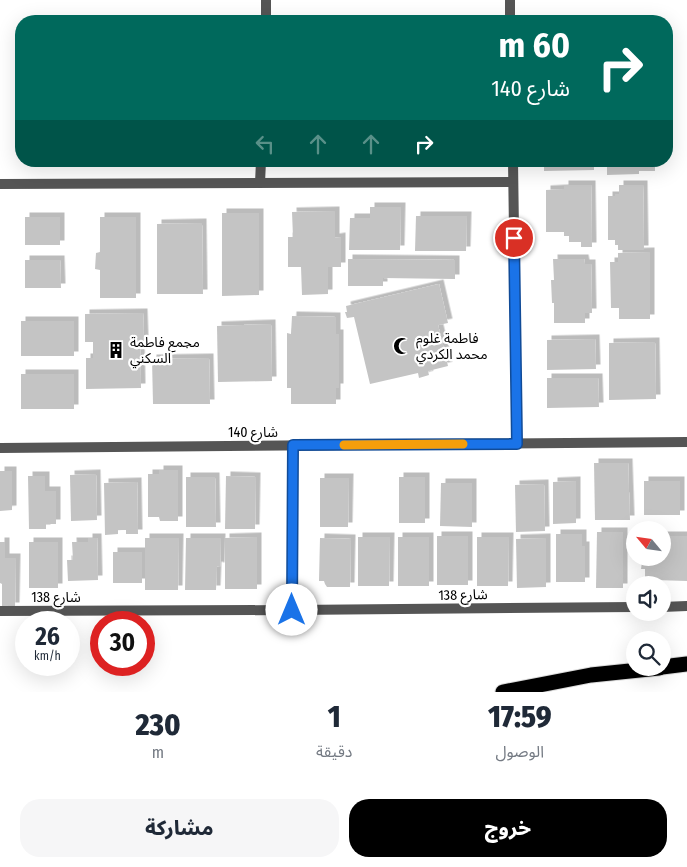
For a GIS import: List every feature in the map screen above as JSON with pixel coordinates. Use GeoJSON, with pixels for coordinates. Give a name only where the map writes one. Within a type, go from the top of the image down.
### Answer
{"type":"FeatureCollection","features":[{"type":"Feature","properties":{"kind":"highway"},"geometry":{"type":"LineString","coordinates":[[671,666],[687,664]]}},
{"type":"Feature","properties":{"kind":"highway"},"geometry":{"type":"LineString","coordinates":[[503,692],[591,675],[626,671]]}},
{"type":"Feature","properties":{"kind":"street"},"geometry":{"type":"LineString","coordinates":[[266,0],[266,15]]}},
{"type":"Feature","properties":{"kind":"street"},"geometry":{"type":"LineString","coordinates":[[510,0],[510,15]]}},
{"type":"Feature","properties":{"kind":"street"},"geometry":{"type":"LineString","coordinates":[[260,183],[261,167]]}},
{"type":"Feature","properties":{"kind":"street"},"geometry":{"type":"LineString","coordinates":[[513,167],[517,444]]}},
{"type":"Feature","properties":{"kind":"street"},"geometry":{"type":"LineString","coordinates":[[0,184],[513,182]]}},
{"type":"Feature","properties":{"kind":"street","name":"شارع 140"},"geometry":{"type":"LineString","coordinates":[[0,448],[687,442]]}},
{"type":"Feature","properties":{"kind":"street"},"geometry":{"type":"LineString","coordinates":[[292,610],[293,445]]}},
{"type":"Feature","properties":{"kind":"street"},"geometry":{"type":"LineString","coordinates":[[671,607],[687,606]]}},
{"type":"Feature","properties":{"kind":"street","name":"شارع 138"},"geometry":{"type":"LineString","coordinates":[[0,611],[626,607]]}},
{"type":"Feature","properties":{"kind":"building"},"geometry":{"type":"Polygon","coordinates":[[[544,167],[594,167],[594,170],[544,171],[544,167]]]}},
{"type":"Feature","properties":{"kind":"building"},"geometry":{"type":"Polygon","coordinates":[[[607,167],[655,167],[655,171],[639,171],[639,174],[607,175],[607,167]]]}},
{"type":"Feature","properties":{"kind":"building"},"geometry":{"type":"Polygon","coordinates":[[[564,185],[591,185],[592,247],[581,247],[581,242],[569,242],[569,236],[564,236],[564,232],[546,232],[546,190],[564,189],[564,185]]]}},
{"type":"Feature","properties":{"kind":"building"},"geometry":{"type":"Polygon","coordinates":[[[619,185],[643,185],[644,250],[618,250],[615,240],[608,240],[608,196],[619,194],[619,185]]]}},
{"type":"Feature","properties":{"kind":"building"},"geometry":{"type":"Polygon","coordinates":[[[370,207],[401,207],[400,250],[349,250],[350,218],[370,218],[370,207]]]}},
{"type":"Feature","properties":{"kind":"building"},"geometry":{"type":"Polygon","coordinates":[[[335,211],[335,238],[341,237],[341,267],[328,267],[328,294],[302,295],[301,267],[288,267],[288,237],[293,237],[292,212],[335,211]]]}},
{"type":"Feature","properties":{"kind":"building"},"geometry":{"type":"Polygon","coordinates":[[[222,213],[259,213],[259,295],[222,296],[222,213]]]}},
{"type":"Feature","properties":{"kind":"building"},"geometry":{"type":"Polygon","coordinates":[[[416,216],[467,216],[466,251],[415,251],[416,216]]]}},
{"type":"Feature","properties":{"kind":"building"},"geometry":{"type":"Polygon","coordinates":[[[25,217],[60,217],[60,245],[25,245],[25,217]]]}},
{"type":"Feature","properties":{"kind":"building"},"geometry":{"type":"Polygon","coordinates":[[[100,217],[136,217],[136,298],[100,298],[100,270],[95,269],[96,253],[100,252],[100,217]]]}},
{"type":"Feature","properties":{"kind":"building"},"geometry":{"type":"Polygon","coordinates":[[[202,223],[203,294],[157,294],[157,224],[202,223]]]}},
{"type":"Feature","properties":{"kind":"building"},"geometry":{"type":"Polygon","coordinates":[[[650,252],[650,319],[619,319],[619,308],[611,308],[610,262],[618,262],[618,253],[650,252]]]}},
{"type":"Feature","properties":{"kind":"building"},"geometry":{"type":"Polygon","coordinates":[[[348,259],[455,260],[455,279],[383,278],[383,286],[348,286],[348,259]]]}},
{"type":"Feature","properties":{"kind":"building"},"geometry":{"type":"Polygon","coordinates":[[[553,259],[584,259],[585,264],[591,264],[592,313],[585,313],[585,323],[554,323],[551,280],[554,280],[553,259]]]}},
{"type":"Feature","properties":{"kind":"building"},"geometry":{"type":"Polygon","coordinates":[[[25,260],[60,260],[61,288],[25,288],[25,260]]]}},
{"type":"Feature","properties":{"kind":"building","name":"فاطمة غلوم محمد الكردي"},"geometry":{"type":"Polygon","coordinates":[[[439,284],[448,323],[438,325],[448,366],[428,371],[429,375],[419,378],[418,373],[370,384],[354,317],[347,318],[346,306],[439,284]]]}},
{"type":"Feature","properties":{"kind":"building","name":"مجمع فاطمة السكني"},"geometry":{"type":"Polygon","coordinates":[[[143,313],[144,341],[140,341],[141,388],[86,389],[86,358],[93,358],[93,342],[85,342],[85,314],[143,313]]]}},
{"type":"Feature","properties":{"kind":"building"},"geometry":{"type":"Polygon","coordinates":[[[292,316],[336,317],[336,334],[339,334],[339,388],[336,388],[336,404],[291,404],[291,388],[287,388],[287,333],[291,334],[292,316]]]}},
{"type":"Feature","properties":{"kind":"building"},"geometry":{"type":"Polygon","coordinates":[[[21,321],[74,321],[74,356],[21,356],[21,321]]]}},
{"type":"Feature","properties":{"kind":"building"},"geometry":{"type":"Polygon","coordinates":[[[271,324],[272,381],[218,382],[217,326],[271,324]]]}},
{"type":"Feature","properties":{"kind":"building"},"geometry":{"type":"Polygon","coordinates":[[[595,339],[596,369],[547,370],[547,340],[595,339]]]}},
{"type":"Feature","properties":{"kind":"building"},"geometry":{"type":"Polygon","coordinates":[[[655,342],[656,399],[609,400],[609,343],[655,342]]]}},
{"type":"Feature","properties":{"kind":"building"},"geometry":{"type":"Polygon","coordinates":[[[209,358],[210,404],[153,404],[152,359],[209,358]]]}},
{"type":"Feature","properties":{"kind":"building"},"geometry":{"type":"Polygon","coordinates":[[[21,374],[74,374],[74,409],[21,409],[21,374]]]}},
{"type":"Feature","properties":{"kind":"building"},"geometry":{"type":"Polygon","coordinates":[[[547,378],[598,378],[599,407],[547,408],[547,378]]]}},
{"type":"Feature","properties":{"kind":"building"},"geometry":{"type":"Polygon","coordinates":[[[594,463],[628,463],[630,520],[595,520],[594,463]]]}},
{"type":"Feature","properties":{"kind":"building"},"geometry":{"type":"Polygon","coordinates":[[[159,470],[178,470],[178,521],[160,521],[159,517],[148,517],[148,474],[159,474],[159,470]]]}},
{"type":"Feature","properties":{"kind":"building"},"geometry":{"type":"Polygon","coordinates":[[[0,471],[12,471],[12,510],[0,511],[0,471]]]}},
{"type":"Feature","properties":{"kind":"building"},"geometry":{"type":"Polygon","coordinates":[[[96,474],[97,520],[71,521],[70,475],[96,474]]]}},
{"type":"Feature","properties":{"kind":"building"},"geometry":{"type":"Polygon","coordinates":[[[28,476],[45,476],[45,491],[56,491],[56,524],[46,524],[46,529],[29,529],[28,476]]]}},
{"type":"Feature","properties":{"kind":"building"},"geometry":{"type":"Polygon","coordinates":[[[226,476],[256,477],[255,529],[225,529],[226,476]]]}},
{"type":"Feature","properties":{"kind":"building"},"geometry":{"type":"Polygon","coordinates":[[[186,477],[215,477],[216,527],[186,527],[186,477]]]}},
{"type":"Feature","properties":{"kind":"building"},"geometry":{"type":"Polygon","coordinates":[[[399,477],[425,477],[425,523],[399,523],[399,477]]]}},
{"type":"Feature","properties":{"kind":"building"},"geometry":{"type":"Polygon","coordinates":[[[320,478],[349,478],[348,527],[320,527],[320,478]]]}},
{"type":"Feature","properties":{"kind":"building"},"geometry":{"type":"Polygon","coordinates":[[[576,481],[576,523],[553,524],[553,482],[576,481]]]}},
{"type":"Feature","properties":{"kind":"building"},"geometry":{"type":"Polygon","coordinates":[[[644,481],[680,481],[680,515],[644,515],[644,481]]]}},
{"type":"Feature","properties":{"kind":"building"},"geometry":{"type":"Polygon","coordinates":[[[137,482],[138,534],[126,534],[126,530],[118,530],[118,534],[105,535],[104,483],[137,482]]]}},
{"type":"Feature","properties":{"kind":"building"},"geometry":{"type":"Polygon","coordinates":[[[441,483],[472,483],[472,527],[440,526],[441,483]]]}},
{"type":"Feature","properties":{"kind":"building"},"geometry":{"type":"Polygon","coordinates":[[[544,484],[545,531],[516,532],[515,485],[544,484]]]}},
{"type":"Feature","properties":{"kind":"building"},"geometry":{"type":"Polygon","coordinates":[[[597,532],[623,532],[623,588],[596,588],[597,532]]]}},
{"type":"Feature","properties":{"kind":"building"},"geometry":{"type":"Polygon","coordinates":[[[556,534],[582,534],[582,546],[585,546],[585,582],[556,582],[556,534]]]}},
{"type":"Feature","properties":{"kind":"building"},"geometry":{"type":"Polygon","coordinates":[[[437,536],[468,536],[468,585],[437,585],[437,536]]]}},
{"type":"Feature","properties":{"kind":"building"},"geometry":{"type":"Polygon","coordinates":[[[671,536],[687,536],[687,581],[671,581],[671,576],[645,576],[645,569],[641,569],[641,566],[671,566],[671,536]]]}},
{"type":"Feature","properties":{"kind":"building"},"geometry":{"type":"Polygon","coordinates":[[[257,537],[257,589],[225,589],[225,538],[257,537]]]}},
{"type":"Feature","properties":{"kind":"building"},"geometry":{"type":"Polygon","coordinates":[[[358,537],[390,537],[389,586],[358,586],[358,537]]]}},
{"type":"Feature","properties":{"kind":"building"},"geometry":{"type":"Polygon","coordinates":[[[398,537],[429,537],[429,586],[398,586],[398,537]]]}},
{"type":"Feature","properties":{"kind":"building"},"geometry":{"type":"Polygon","coordinates":[[[477,537],[509,537],[508,586],[477,586],[477,537]]]}},
{"type":"Feature","properties":{"kind":"building"},"geometry":{"type":"Polygon","coordinates":[[[88,538],[97,538],[98,580],[68,581],[67,560],[73,560],[72,542],[88,542],[88,538]]]}},
{"type":"Feature","properties":{"kind":"building"},"geometry":{"type":"Polygon","coordinates":[[[145,538],[179,538],[178,590],[145,590],[145,538]]]}},
{"type":"Feature","properties":{"kind":"building"},"geometry":{"type":"Polygon","coordinates":[[[186,538],[221,538],[220,567],[217,566],[216,590],[185,590],[186,538]]]}},
{"type":"Feature","properties":{"kind":"building"},"geometry":{"type":"Polygon","coordinates":[[[320,538],[351,539],[350,587],[327,587],[324,581],[319,581],[320,538]]]}},
{"type":"Feature","properties":{"kind":"building"},"geometry":{"type":"Polygon","coordinates":[[[546,538],[546,587],[517,588],[516,539],[546,538]]]}},
{"type":"Feature","properties":{"kind":"building"},"geometry":{"type":"Polygon","coordinates":[[[0,542],[5,542],[5,558],[16,558],[15,607],[2,607],[0,542]]]}},
{"type":"Feature","properties":{"kind":"building"},"geometry":{"type":"Polygon","coordinates":[[[29,542],[58,542],[58,588],[29,588],[29,542]]]}},
{"type":"Feature","properties":{"kind":"building"},"geometry":{"type":"Polygon","coordinates":[[[113,552],[142,552],[142,583],[113,583],[113,552]]]}},
{"type":"Feature","properties":{"kind":"slow traffic"},"geometry":{"type":"LineString","coordinates":[[344,445],[463,444]]}},
{"type":"Feature","properties":{"kind":"place","name":"فاطمة غلوم محمد الكردي"},"geometry":{"type":"Point","coordinates":[402,346]}},
{"type":"Feature","properties":{"kind":"place","name":"مجمع فاطمة السكني"},"geometry":{"type":"Point","coordinates":[116,350]}},
{"type":"Feature","properties":{"kind":"route"},"geometry":{"type":"LineString","coordinates":[[292,610],[293,445],[517,444],[514,238]]}}]}
